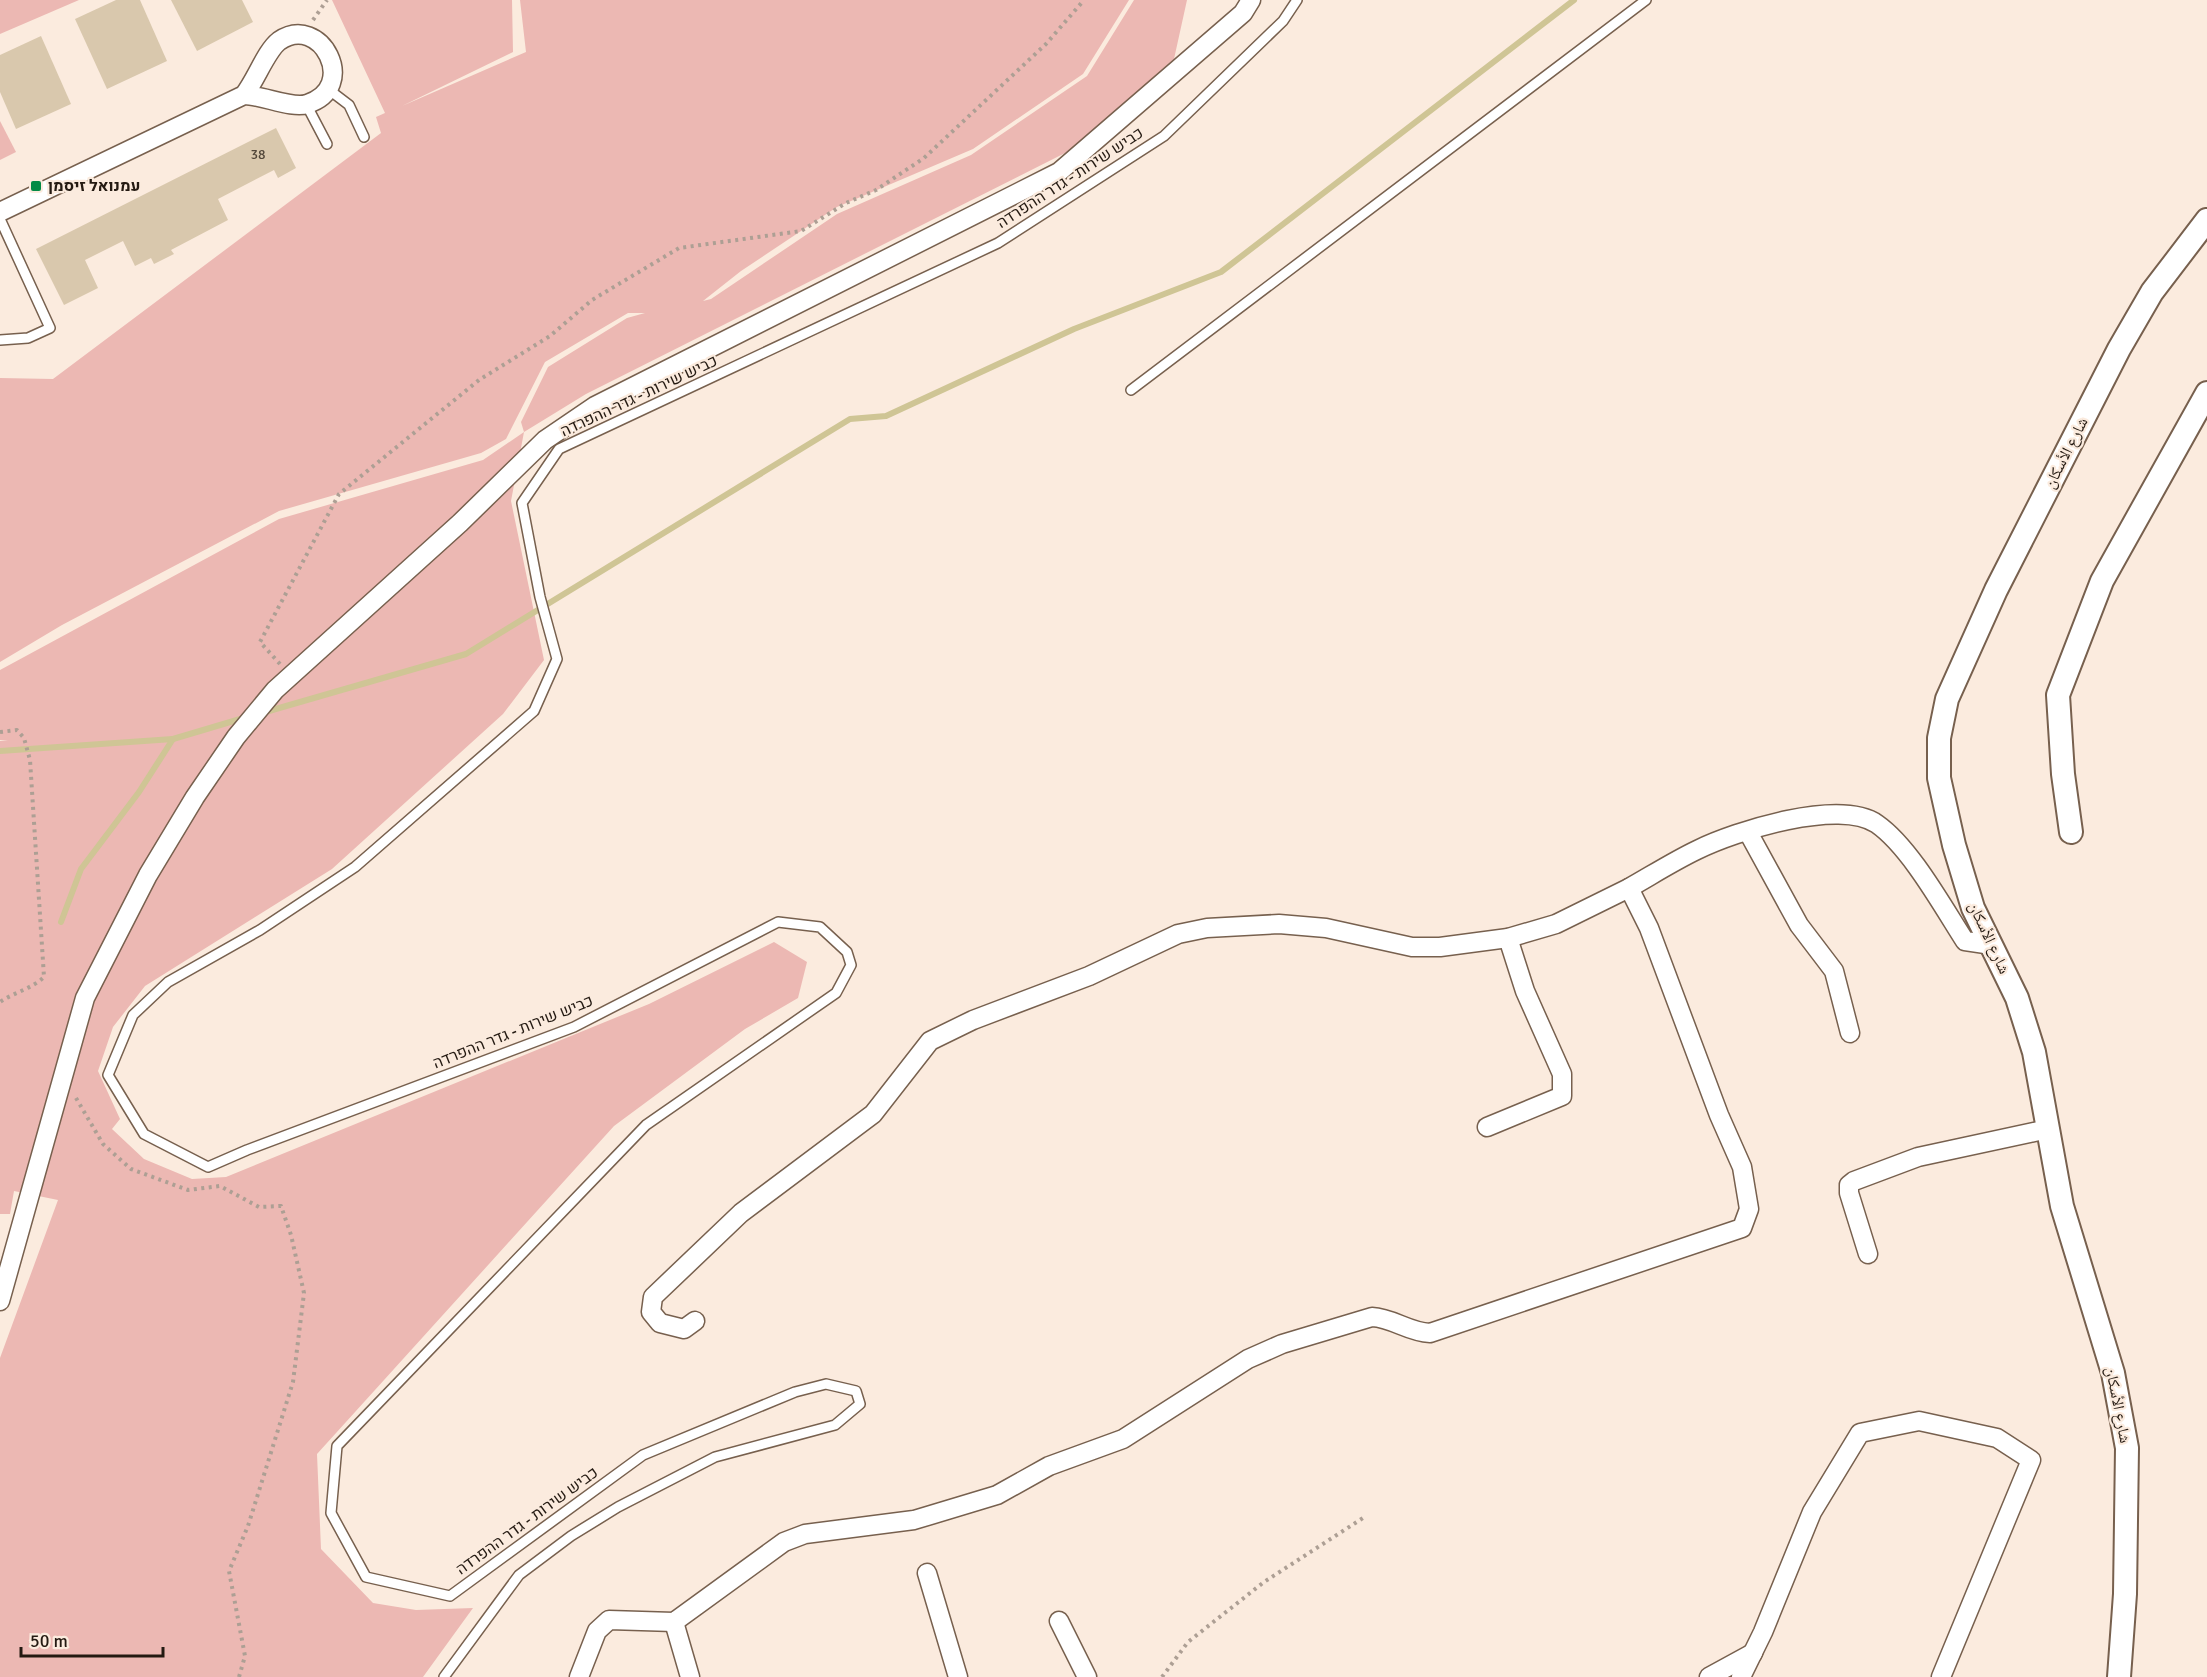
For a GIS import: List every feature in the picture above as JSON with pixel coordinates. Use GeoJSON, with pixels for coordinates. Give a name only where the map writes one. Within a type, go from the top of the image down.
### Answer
{"type":"FeatureCollection","features":[{"type":"Feature","properties":{"kind":"street"},"geometry":{"type":"LineString","coordinates":[[0,1301],[85,999],[148,875],[195,797],[236,736],[275,690],[460,523],[545,440],[595,406],[1059,172],[1243,13],[1251,0]]}},
{"type":"Feature","properties":{"kind":"street"},"geometry":{"type":"LineString","coordinates":[[0,212],[244,95],[257,78],[271,49],[280,40],[291,36],[314,39],[324,46],[333,65],[333,78],[328,89],[320,98],[306,104],[295,105],[270,98],[244,95]]}},
{"type":"Feature","properties":{"kind":"street","name":"شارع الأسكان"},"geometry":{"type":"LineString","coordinates":[[2119,1677],[2125,1584],[2127,1448],[2113,1373],[2062,1206],[2034,1052],[2017,998],[1972,908],[1954,845],[1938,778],[1939,738],[1947,699],[1996,590],[2119,349],[2152,292],[2207,220]]}},
{"type":"Feature","properties":{"kind":"street"},"geometry":{"type":"LineString","coordinates":[[2071,832],[2063,774],[2058,695],[2102,581],[2207,393]]}},
{"type":"Feature","properties":{"kind":"street"},"geometry":{"type":"LineString","coordinates":[[695,1321],[684,1329],[660,1323],[651,1312],[653,1297],[741,1213],[873,1114],[930,1041],[973,1020],[1089,976],[1178,934],[1207,928],[1279,924],[1326,928],[1412,947],[1440,947],[1508,938],[1556,924],[1629,888],[1698,849],[1793,820],[1838,814],[1860,816],[1877,824],[1894,840],[1965,941],[1992,945]]}},
{"type":"Feature","properties":{"kind":"street"},"geometry":{"type":"LineString","coordinates":[[1748,832],[1799,926],[1834,971],[1850,1033]]}},
{"type":"Feature","properties":{"kind":"street"},"geometry":{"type":"LineString","coordinates":[[579,1677],[597,1631],[609,1620],[674,1622],[784,1542],[806,1534],[914,1520],[997,1494],[1049,1466],[1123,1438],[1248,1359],[1282,1344],[1372,1317],[1387,1318],[1414,1332],[1430,1333],[1742,1228],[1749,1209],[1742,1167],[1719,1115],[1649,928],[1629,888]]}},
{"type":"Feature","properties":{"kind":"street"},"geometry":{"type":"LineString","coordinates":[[1487,1127],[1562,1096],[1562,1074],[1526,991],[1508,938]]}},
{"type":"Feature","properties":{"kind":"street"},"geometry":{"type":"LineString","coordinates":[[1868,1254],[1849,1193],[1849,1185],[1854,1181],[1918,1157],[2048,1129]]}},
{"type":"Feature","properties":{"kind":"street"},"geometry":{"type":"LineString","coordinates":[[1741,1677],[1812,1512],[1860,1432],[1919,1421],[1997,1438],[2031,1460],[1941,1677]]}},
{"type":"Feature","properties":{"kind":"street"},"geometry":{"type":"LineString","coordinates":[[927,1573],[958,1677]]}},
{"type":"Feature","properties":{"kind":"street"},"geometry":{"type":"LineString","coordinates":[[1059,1621],[1087,1677]]}},
{"type":"Feature","properties":{"kind":"street"},"geometry":{"type":"LineString","coordinates":[[674,1622],[690,1677]]}},
{"type":"Feature","properties":{"kind":"street"},"geometry":{"type":"LineString","coordinates":[[1709,1677],[1753,1653]]}},
{"type":"Feature","properties":{"kind":"lane","name":"כביש שירות - גדר ההפרדה"},"geometry":{"type":"LineString","coordinates":[[444,1677],[519,1575],[572,1536],[618,1507],[715,1457],[835,1425],[860,1404],[856,1391],[826,1384],[795,1392],[643,1455],[450,1596],[366,1577],[331,1513],[337,1446],[646,1125],[836,993],[851,965],[847,952],[820,927],[778,922],[574,1027],[247,1150],[208,1167],[144,1134],[108,1075],[133,1014],[168,982],[260,930],[355,867],[534,711],[557,659],[540,597],[522,503],[560,449],[998,243],[1164,136],[1283,21],[1297,0]]}},
{"type":"Feature","properties":{"kind":"lane"},"geometry":{"type":"LineString","coordinates":[[1131,390],[1646,0]]}},
{"type":"Feature","properties":{"kind":"lane"},"geometry":{"type":"LineString","coordinates":[[328,89],[349,105],[364,137]]}},
{"type":"Feature","properties":{"kind":"lane"},"geometry":{"type":"LineString","coordinates":[[306,104],[327,144]]}},
{"type":"Feature","properties":{"kind":"lane"},"geometry":{"type":"LineString","coordinates":[[0,219],[50,328],[28,338],[0,340]]}},
{"type":"Feature","properties":{"kind":"path"},"geometry":{"type":"LineString","coordinates":[[291,675],[260,642],[339,494],[479,380],[550,336],[592,300],[679,248],[801,231],[846,203],[876,190],[924,158],[1046,44],[1084,0]]}},
{"type":"Feature","properties":{"kind":"path"},"geometry":{"type":"LineString","coordinates":[[0,732],[18,730],[24,738],[30,760],[44,977],[38,983],[16,991],[0,1002]]}},
{"type":"Feature","properties":{"kind":"path"},"geometry":{"type":"LineString","coordinates":[[63,1077],[104,1144],[131,1169],[188,1190],[220,1186],[259,1207],[281,1206],[291,1235],[304,1293],[293,1382],[248,1526],[229,1571],[245,1656],[239,1677]]}},
{"type":"Feature","properties":{"kind":"path"},"geometry":{"type":"LineString","coordinates":[[1162,1677],[1188,1642],[1196,1635],[1264,1582],[1363,1518]]}},
{"type":"Feature","properties":{"kind":"shaded area"},"geometry":{"type":"Polygon","coordinates":[[[0,0],[79,0],[0,34],[0,0]]]}},
{"type":"Feature","properties":{"kind":"shaded area"},"geometry":{"type":"Polygon","coordinates":[[[332,0],[512,0],[513,52],[402,106],[526,52],[520,0],[1129,0],[1083,74],[973,149],[837,207],[741,271],[703,301],[711,299],[837,214],[971,155],[1087,76],[1134,0],[1187,0],[1174,59],[1073,149],[586,394],[524,432],[521,422],[548,367],[627,318],[645,313],[628,313],[545,362],[506,439],[481,453],[279,511],[62,625],[0,662],[0,378],[53,379],[381,133],[376,117],[385,113],[332,0]]]}},
{"type":"Feature","properties":{"kind":"shaded area"},"geometry":{"type":"Polygon","coordinates":[[[0,121],[16,152],[0,160],[0,121]]]}},
{"type":"Feature","properties":{"kind":"shaded area"},"geometry":{"type":"Polygon","coordinates":[[[524,432],[511,501],[544,660],[503,714],[332,869],[145,986],[113,1027],[98,1071],[120,1119],[112,1129],[144,1159],[192,1179],[226,1177],[649,1004],[774,942],[807,962],[798,998],[745,1029],[614,1126],[317,1454],[321,1549],[373,1603],[416,1610],[473,1608],[423,1677],[0,1677],[0,1358],[58,1200],[14,1191],[10,1214],[0,1214],[0,741],[8,741],[0,740],[0,670],[279,519],[483,460],[524,432]]]}},
{"type":"Feature","properties":{"kind":"building"},"geometry":{"type":"Polygon","coordinates":[[[116,0],[140,0],[167,61],[107,89],[75,19],[116,0]]]}},
{"type":"Feature","properties":{"kind":"building"},"geometry":{"type":"Polygon","coordinates":[[[171,0],[242,0],[253,22],[197,51],[171,0]]]}},
{"type":"Feature","properties":{"kind":"building"},"geometry":{"type":"Polygon","coordinates":[[[41,36],[71,104],[16,129],[0,92],[0,55],[41,36]]]}},
{"type":"Feature","properties":{"kind":"building"},"geometry":{"type":"Polygon","coordinates":[[[276,128],[296,168],[278,178],[274,170],[218,199],[228,220],[171,250],[174,254],[154,264],[151,258],[135,266],[123,241],[85,260],[98,288],[64,305],[36,249],[276,128]]]}},
{"type":"Feature","properties":{"kind":"waterway"},"geometry":{"type":"LineString","coordinates":[[262,713],[466,654],[850,419],[886,416],[1074,329],[1221,272],[1574,0]]}},
{"type":"Feature","properties":{"kind":"waterway"},"geometry":{"type":"LineString","coordinates":[[61,922],[81,869],[139,792],[173,739],[247,717]]}},
{"type":"Feature","properties":{"kind":"waterway"},"geometry":{"type":"LineString","coordinates":[[0,751],[173,739]]}},
{"type":"Feature","properties":{"kind":"place","name":"עמנואל זיסמן"},"geometry":{"type":"Point","coordinates":[36,186]}}]}
